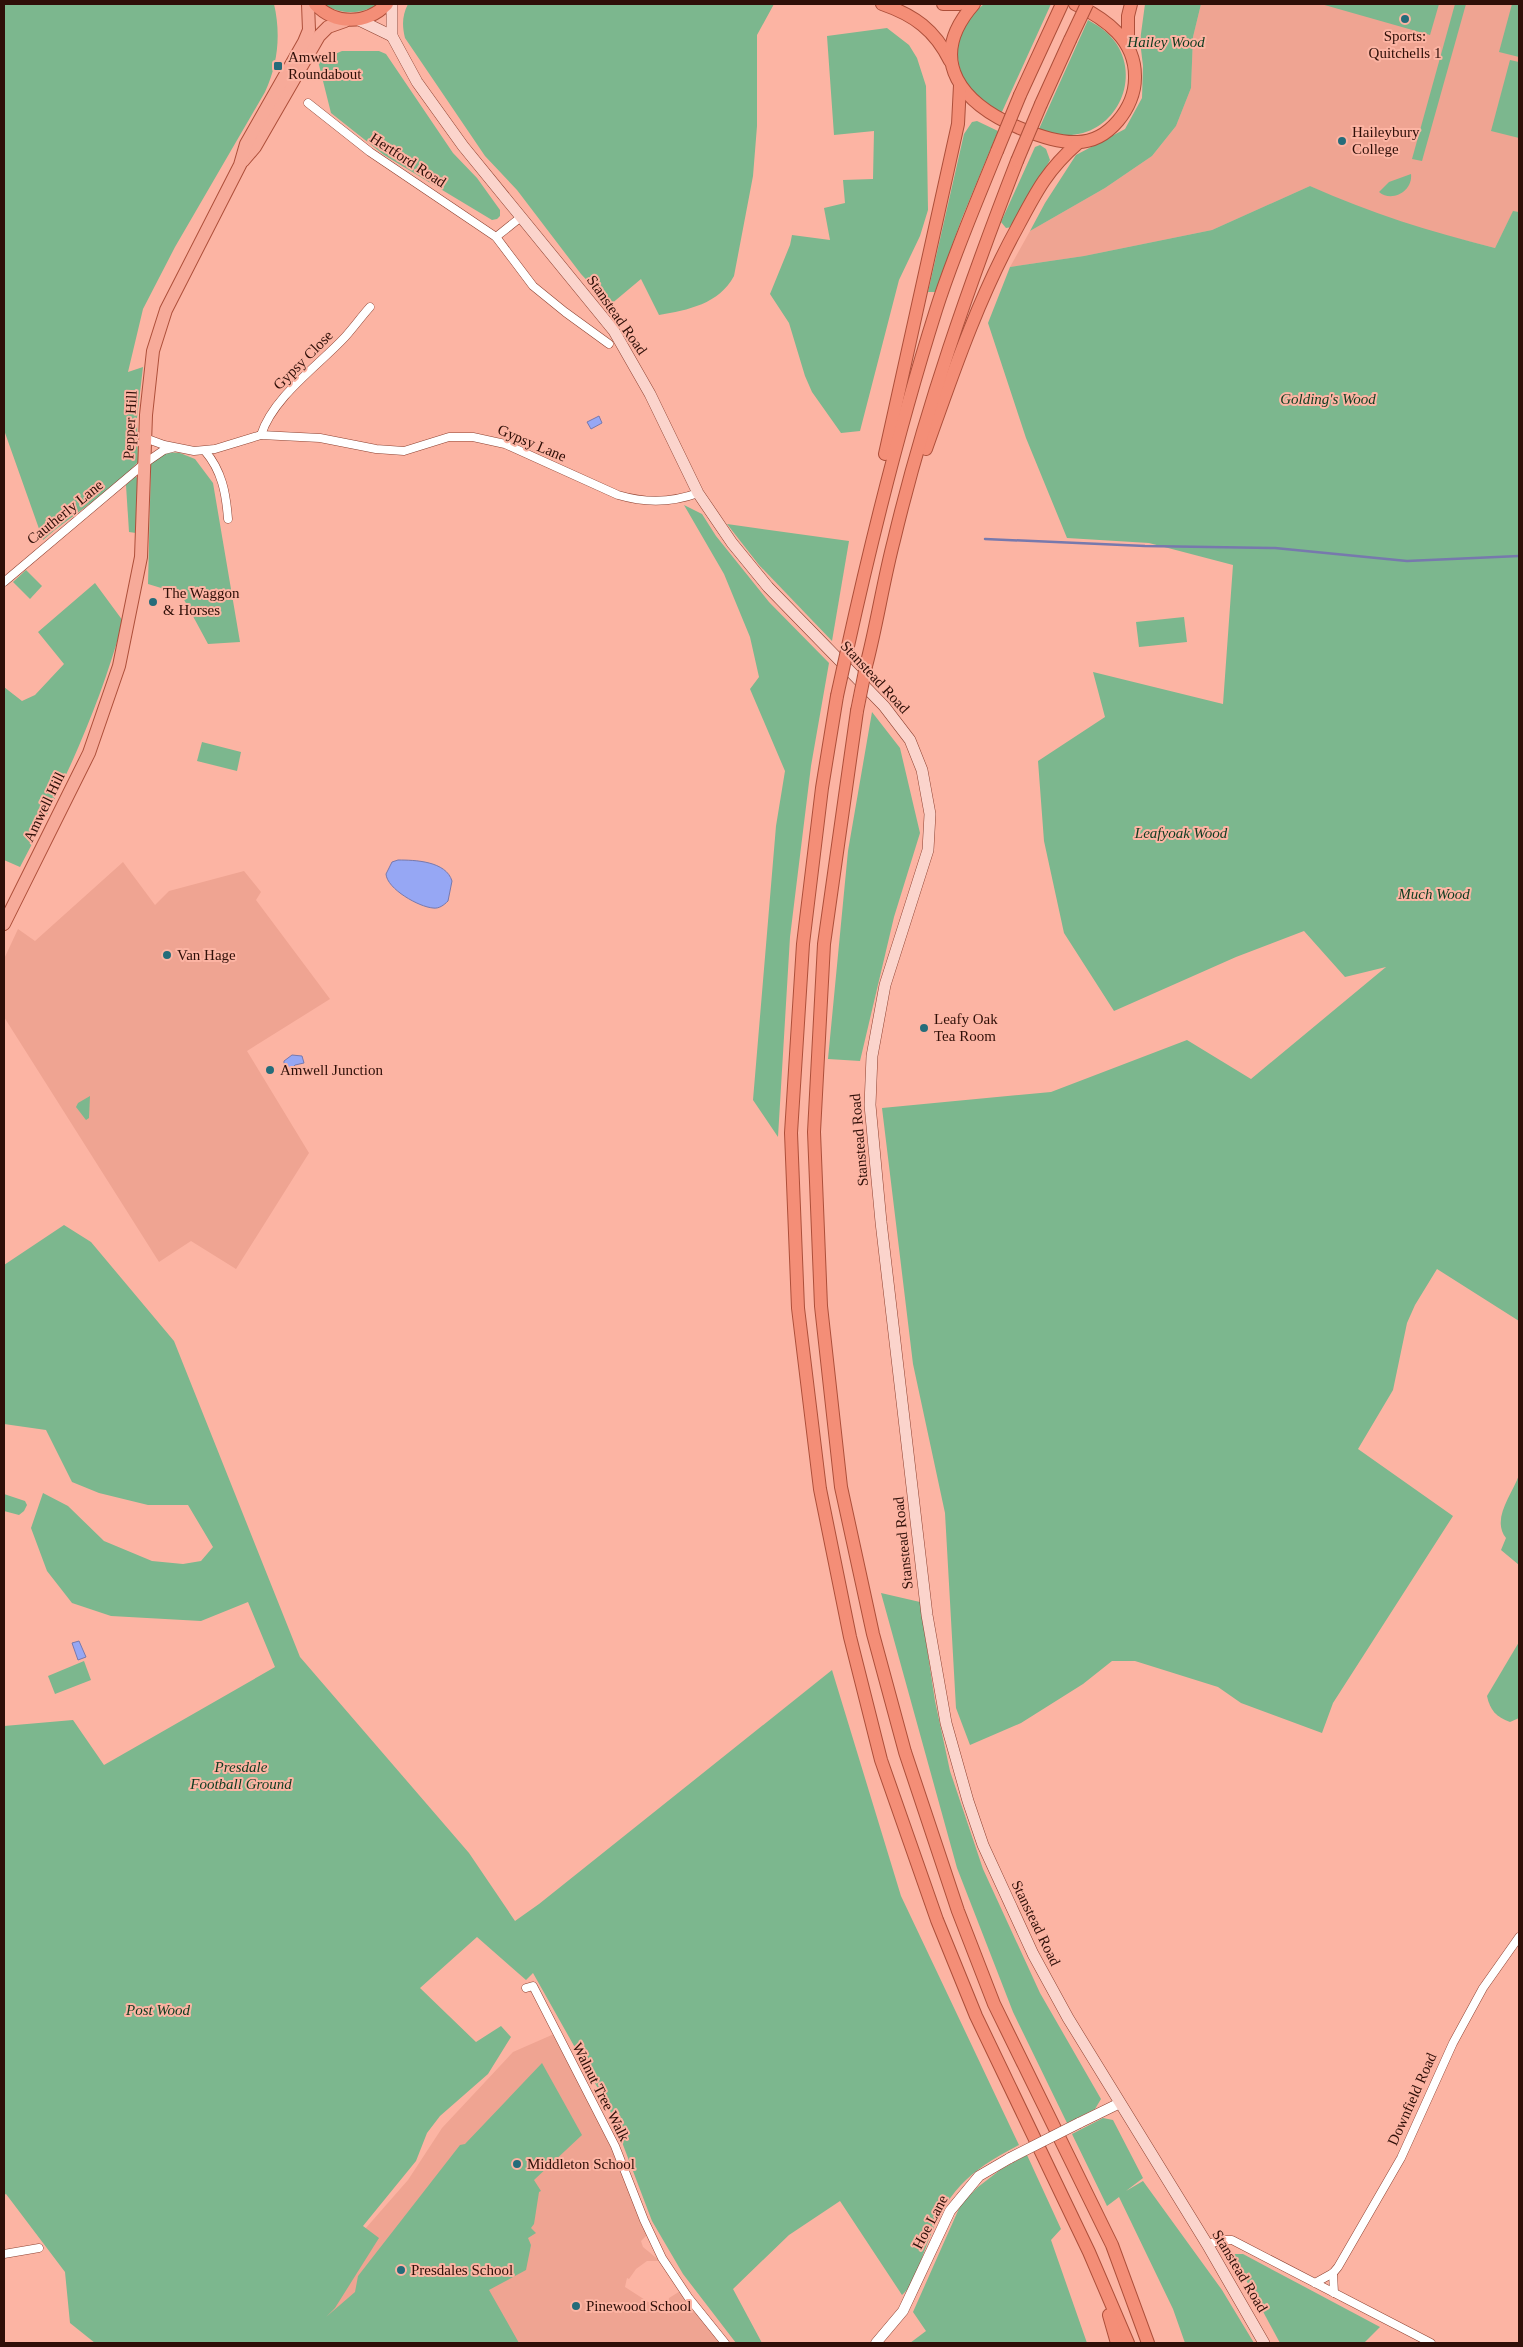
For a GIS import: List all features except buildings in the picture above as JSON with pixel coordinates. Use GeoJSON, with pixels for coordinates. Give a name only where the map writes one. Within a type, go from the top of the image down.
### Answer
{"type":"FeatureCollection","features":[{"type":"Feature","properties":{"kind":"highway"},"geometry":{"type":"LineString","coordinates":[[315,4],[333,16],[345,21],[359,20],[372,15],[387,4]]}},
{"type":"Feature","properties":{"kind":"highway"},"geometry":{"type":"LineString","coordinates":[[882,4],[913,17],[930,31],[944,48],[960,85],[980,106],[998,119],[1042,137],[1078,142]]}},
{"type":"Feature","properties":{"kind":"highway"},"geometry":{"type":"LineString","coordinates":[[943,4],[960,4]]}},
{"type":"Feature","properties":{"kind":"highway"},"geometry":{"type":"LineString","coordinates":[[954,70],[953,35],[960,20],[974,4]]}},
{"type":"Feature","properties":{"kind":"highway"},"geometry":{"type":"LineString","coordinates":[[872,533],[897,438],[936,308],[996,151],[1049,29],[1062,4]]}},
{"type":"Feature","properties":{"kind":"highway"},"geometry":{"type":"LineString","coordinates":[[893,541],[966,335],[1003,252],[1042,182],[1057,160],[1078,142],[1109,131],[1129,104],[1135,86],[1136,65],[1128,46],[1115,28],[1096,14],[1075,4]]}},
{"type":"Feature","properties":{"kind":"highway"},"geometry":{"type":"LineString","coordinates":[[1087,4],[1017,161],[966,298],[927,418],[893,541],[881,607],[857,711],[824,944],[814,1132],[820,1306],[841,1487],[873,1634],[905,1752],[958,1911],[994,2004],[1112,2245],[1157,2343]]}},
{"type":"Feature","properties":{"kind":"highway"},"geometry":{"type":"LineString","coordinates":[[1128,46],[1128,16],[1131,4]]}},
{"type":"Feature","properties":{"kind":"highway"},"geometry":{"type":"LineString","coordinates":[[960,85],[958,124],[888,436],[872,533],[836,696],[803,944],[791,1133],[798,1308],[820,1489],[850,1637],[881,1760],[937,1920],[976,2016],[1090,2252],[1128,2343]]}},
{"type":"Feature","properties":{"kind":"highway"},"geometry":{"type":"LineString","coordinates":[[1112,2245],[1148,2343]]}},
{"type":"Feature","properties":{"kind":"highway"},"geometry":{"type":"LineString","coordinates":[[1090,2252],[1117,2343]]}},
{"type":"Feature","properties":{"kind":"main road","name":"Pepper Hill"},"geometry":{"type":"LineString","coordinates":[[107,703],[124,644],[138,579],[141,557],[149,375],[159,330],[174,295],[240,165],[246,144],[309,30],[308,4]]}},
{"type":"Feature","properties":{"kind":"main road","name":"Stanstead Road"},"geometry":{"type":"LineString","coordinates":[[392,4],[392,36],[417,82],[438,113],[590,300],[625,348],[650,394],[698,494],[732,543],[768,587],[884,706],[910,740],[922,770],[930,814],[928,850],[885,985],[876,1029],[870,1081],[881,1222],[927,1615],[946,1723],[968,1801],[984,1845],[1033,1954],[1068,2018],[1207,2244],[1264,2343]]}},
{"type":"Feature","properties":{"kind":"main road"},"geometry":{"type":"LineString","coordinates":[[359,20],[392,36]]}},
{"type":"Feature","properties":{"kind":"main road","name":"Pepper Hill"},"geometry":{"type":"LineString","coordinates":[[240,165],[255,147],[319,36],[328,27],[345,21]]}},
{"type":"Feature","properties":{"kind":"main road","name":"Amwell Hill"},"geometry":{"type":"LineString","coordinates":[[4,924],[89,753],[107,703]]}},
{"type":"Feature","properties":{"kind":"street","name":"Hertford Road"},"geometry":{"type":"LineString","coordinates":[[308,103],[370,152],[496,237],[533,286],[609,344]]}},
{"type":"Feature","properties":{"kind":"street"},"geometry":{"type":"LineString","coordinates":[[496,237],[521,217]]}},
{"type":"Feature","properties":{"kind":"street","name":"Gypsy Close"},"geometry":{"type":"LineString","coordinates":[[261,435],[265,423],[275,407],[346,335],[370,307]]}},
{"type":"Feature","properties":{"kind":"street","name":"Gypsy Lane"},"geometry":{"type":"LineString","coordinates":[[145,438],[174,448],[205,451],[261,435],[320,438],[394,451],[412,449],[450,437],[473,436],[505,444],[618,495],[634,500],[648,502],[671,500],[698,494]]}},
{"type":"Feature","properties":{"kind":"street","name":"Gypsy Lane"},"geometry":{"type":"LineString","coordinates":[[144,463],[164,450],[174,448]]}},
{"type":"Feature","properties":{"kind":"street"},"geometry":{"type":"LineString","coordinates":[[205,451],[218,468],[224,485],[228,519]]}},
{"type":"Feature","properties":{"kind":"street","name":"Cautherly Lane"},"geometry":{"type":"LineString","coordinates":[[4,582],[144,463]]}},
{"type":"Feature","properties":{"kind":"street","name":"Downfield Road"},"geometry":{"type":"LineString","coordinates":[[1315,2283],[1338,2268],[1401,2158],[1453,2043],[1483,1988],[1519,1937]]}},
{"type":"Feature","properties":{"kind":"street","name":"Walnut Tree Walk"},"geometry":{"type":"LineString","coordinates":[[526,1988],[533,1986],[543,2004],[563,2048],[614,2146],[644,2220],[662,2258],[688,2297],[725,2343]]}},
{"type":"Feature","properties":{"kind":"street","name":"Hoe Lane"},"geometry":{"type":"LineString","coordinates":[[876,2343],[903,2311],[950,2211],[964,2191],[979,2176],[1010,2158],[1120,2103]]}},
{"type":"Feature","properties":{"kind":"street"},"geometry":{"type":"LineString","coordinates":[[1207,2244],[1232,2240],[1431,2343]]}},
{"type":"Feature","properties":{"kind":"street"},"geometry":{"type":"LineString","coordinates":[[4,2254],[39,2248]]}},
{"type":"Feature","properties":{"kind":"street"},"geometry":{"type":"LineString","coordinates":[[1333,2273],[1334,2293]]}},
{"type":"Feature","properties":{"kind":"shaded area","name":"Haileybury College"},"geometry":{"type":"Polygon","coordinates":[[[1201,4],[1519,4],[1519,212],[1513,212],[1495,248],[1428,231],[1353,206],[1310,186],[1212,230],[1084,256],[1010,267],[1030,231],[1105,188],[1152,156],[1176,126],[1191,88],[1193,37],[1201,4]]]}},
{"type":"Feature","properties":{"kind":"shaded area"},"geometry":{"type":"Polygon","coordinates":[[[123,862],[155,905],[169,891],[244,871],[261,892],[256,900],[330,999],[247,1051],[309,1153],[236,1269],[191,1241],[159,1262],[4,1017],[4,959],[18,929],[35,941],[123,862]]]}},
{"type":"Feature","properties":{"kind":"shaded area"},"geometry":{"type":"Polygon","coordinates":[[[554,2034],[611,2147],[647,2235],[641,2241],[643,2247],[660,2261],[647,2261],[636,2269],[629,2279],[627,2278],[625,2287],[667,2314],[669,2298],[682,2290],[722,2343],[282,2343],[358,2237],[408,2180],[442,2128],[513,2052],[554,2034]]]}},
{"type":"Feature","properties":{"kind":"green space"},"geometry":{"type":"Polygon","coordinates":[[[4,4],[274,4],[278,38],[273,71],[265,92],[175,247],[143,309],[128,372],[143,367],[137,418],[138,462],[104,493],[43,540],[4,430],[4,4]]]}},
{"type":"Feature","properties":{"kind":"green space","name":"Amwell Roundabout"},"geometry":{"type":"Polygon","coordinates":[[[322,4],[379,4],[358,12],[344,12],[322,4]]]}},
{"type":"Feature","properties":{"kind":"green space"},"geometry":{"type":"Polygon","coordinates":[[[408,4],[774,4],[757,35],[757,126],[753,176],[734,276],[728,286],[702,304],[681,311],[659,315],[641,279],[610,305],[581,274],[517,190],[485,156],[405,38],[403,21],[408,4]]]}},
{"type":"Feature","properties":{"kind":"green space"},"geometry":{"type":"Polygon","coordinates":[[[984,4],[1051,4],[1001,114],[985,104],[973,92],[964,78],[959,64],[958,48],[962,32],[970,18],[984,4]]]}},
{"type":"Feature","properties":{"kind":"green space","name":"Hailey Wood"},"geometry":{"type":"Polygon","coordinates":[[[1145,4],[1201,4],[1193,37],[1191,88],[1176,126],[1152,156],[1105,188],[1030,231],[1045,203],[1076,155],[1125,129],[1142,98],[1143,66],[1140,41],[1145,4]]]}},
{"type":"Feature","properties":{"kind":"green space","name":"Sports: Quitchells 1"},"geometry":{"type":"Polygon","coordinates":[[[1321,4],[1439,4],[1430,35],[1321,4]]]}},
{"type":"Feature","properties":{"kind":"green space"},"geometry":{"type":"Polygon","coordinates":[[[1455,4],[1466,4],[1422,161],[1412,159],[1455,4]]]}},
{"type":"Feature","properties":{"kind":"green space"},"geometry":{"type":"Polygon","coordinates":[[[1512,4],[1519,4],[1519,57],[1499,52],[1512,4]]]}},
{"type":"Feature","properties":{"kind":"green space"},"geometry":{"type":"Polygon","coordinates":[[[1088,20],[1106,32],[1119,48],[1125,63],[1126,79],[1123,94],[1117,107],[1107,119],[1095,128],[1081,133],[1065,135],[1039,129],[1088,20]]]}},
{"type":"Feature","properties":{"kind":"green space"},"geometry":{"type":"Polygon","coordinates":[[[887,28],[909,45],[917,58],[926,86],[928,210],[920,236],[899,280],[860,431],[841,433],[812,392],[805,376],[789,323],[770,294],[790,245],[792,235],[830,240],[824,208],[845,203],[843,180],[873,179],[874,131],[834,135],[827,36],[887,28]]]}},
{"type":"Feature","properties":{"kind":"green space"},"geometry":{"type":"Polygon","coordinates":[[[342,51],[379,51],[386,54],[453,153],[477,178],[500,210],[500,216],[497,219],[492,220],[384,155],[331,113],[318,61],[342,51]]]}},
{"type":"Feature","properties":{"kind":"green space"},"geometry":{"type":"Polygon","coordinates":[[[1510,60],[1519,62],[1519,138],[1491,131],[1510,60]]]}},
{"type":"Feature","properties":{"kind":"green space"},"geometry":{"type":"Polygon","coordinates":[[[977,121],[998,131],[962,218],[935,292],[928,292],[964,134],[972,122],[977,121]]]}},
{"type":"Feature","properties":{"kind":"green space"},"geometry":{"type":"Polygon","coordinates":[[[1040,145],[1046,149],[1050,160],[1012,227],[1006,228],[1001,222],[1035,147],[1040,145]]]}},
{"type":"Feature","properties":{"kind":"green space"},"geometry":{"type":"Polygon","coordinates":[[[1411,174],[1409,186],[1401,194],[1390,196],[1379,192],[1389,182],[1411,174]]]}},
{"type":"Feature","properties":{"kind":"green space"},"geometry":{"type":"Polygon","coordinates":[[[1310,186],[1355,205],[1401,221],[1495,248],[1513,211],[1519,212],[1519,1321],[1437,1269],[1415,1305],[1407,1323],[1393,1390],[1358,1449],[1453,1516],[1333,1703],[1322,1733],[1241,1703],[1218,1687],[1135,1661],[1112,1661],[1083,1684],[1021,1723],[970,1745],[956,1708],[945,1513],[913,1364],[882,1108],[1051,1092],[1187,1040],[1251,1079],[1386,967],[1345,977],[1304,931],[1236,957],[1114,1011],[1064,933],[1044,841],[1038,761],[1105,717],[1093,672],[1223,704],[1233,565],[1149,543],[1067,538],[1026,438],[988,323],[1010,267],[1084,256],[1212,230],[1310,186]]]}},
{"type":"Feature","properties":{"kind":"green space"},"geometry":{"type":"Polygon","coordinates":[[[167,452],[180,453],[195,459],[213,483],[240,642],[208,644],[181,594],[148,584],[151,462],[167,452]]]}},
{"type":"Feature","properties":{"kind":"green space"},"geometry":{"type":"Polygon","coordinates":[[[136,476],[138,480],[136,533],[129,532],[126,485],[136,476]]]}},
{"type":"Feature","properties":{"kind":"green space"},"geometry":{"type":"Polygon","coordinates":[[[684,505],[702,514],[716,536],[769,602],[829,663],[811,766],[790,937],[778,1137],[753,1100],[776,826],[785,771],[750,689],[759,677],[750,637],[724,574],[684,505]]]}},
{"type":"Feature","properties":{"kind":"green space"},"geometry":{"type":"Polygon","coordinates":[[[727,524],[849,541],[832,641],[759,565],[727,524]]]}},
{"type":"Feature","properties":{"kind":"green space"},"geometry":{"type":"Polygon","coordinates":[[[26,570],[42,586],[30,599],[13,582],[26,570]]]}},
{"type":"Feature","properties":{"kind":"green space"},"geometry":{"type":"Polygon","coordinates":[[[95,583],[123,621],[103,685],[79,747],[20,867],[4,860],[4,687],[22,701],[35,695],[64,664],[38,632],[95,583]]]}},
{"type":"Feature","properties":{"kind":"green space"},"geometry":{"type":"Polygon","coordinates":[[[1184,617],[1187,642],[1139,647],[1136,622],[1184,617]]]}},
{"type":"Feature","properties":{"kind":"green space"},"geometry":{"type":"Polygon","coordinates":[[[872,712],[900,748],[920,833],[894,917],[860,1061],[828,1059],[848,851],[872,712]]]}},
{"type":"Feature","properties":{"kind":"green space"},"geometry":{"type":"Polygon","coordinates":[[[202,742],[241,752],[237,771],[197,761],[202,742]]]}},
{"type":"Feature","properties":{"kind":"green space"},"geometry":{"type":"Polygon","coordinates":[[[90,1096],[89,1118],[86,1120],[76,1107],[78,1103],[90,1096]]]}},
{"type":"Feature","properties":{"kind":"green space"},"geometry":{"type":"Polygon","coordinates":[[[64,1225],[91,1242],[174,1341],[300,1657],[469,1853],[515,1921],[539,1904],[832,1670],[901,1896],[1019,2145],[985,2164],[972,2174],[951,2197],[934,2228],[914,2279],[902,2295],[840,2201],[789,2235],[733,2289],[762,2343],[736,2343],[683,2274],[652,2221],[609,2108],[533,1973],[526,1980],[477,1937],[420,1988],[476,2042],[501,2026],[511,2037],[488,2074],[440,2116],[427,2133],[416,2161],[363,2226],[379,2238],[335,2308],[326,2317],[355,2292],[358,2276],[460,2145],[465,2144],[542,2063],[582,2135],[534,2180],[541,2191],[539,2192],[534,2224],[531,2228],[536,2233],[528,2238],[531,2245],[526,2270],[489,2290],[519,2343],[95,2343],[70,2323],[65,2272],[6,2194],[4,2195],[4,1726],[73,1720],[104,1765],[275,1667],[248,1602],[201,1621],[111,1616],[72,1603],[47,1571],[31,1528],[43,1493],[68,1506],[104,1541],[152,1561],[183,1564],[201,1561],[213,1547],[188,1505],[148,1505],[99,1493],[72,1482],[46,1430],[4,1424],[4,1265],[64,1225]]]}},
{"type":"Feature","properties":{"kind":"green space"},"geometry":{"type":"Polygon","coordinates":[[[1519,1475],[1519,1565],[1501,1550],[1506,1538],[1502,1531],[1501,1523],[1504,1507],[1519,1475]]]}},
{"type":"Feature","properties":{"kind":"green space"},"geometry":{"type":"Polygon","coordinates":[[[4,1494],[25,1501],[27,1505],[24,1511],[19,1515],[4,1511],[4,1494]]]}},
{"type":"Feature","properties":{"kind":"green space"},"geometry":{"type":"Polygon","coordinates":[[[881,1593],[920,1602],[935,1701],[950,1771],[983,1869],[1040,1993],[1101,2099],[1095,2109],[1067,2123],[1013,2012],[957,1868],[881,1593]]]}},
{"type":"Feature","properties":{"kind":"green space"},"geometry":{"type":"Polygon","coordinates":[[[1519,1642],[1519,1718],[1510,1722],[1494,1712],[1487,1696],[1519,1642]]]}},
{"type":"Feature","properties":{"kind":"green space"},"geometry":{"type":"Polygon","coordinates":[[[84,1661],[91,1680],[55,1694],[48,1676],[84,1661]]]}},
{"type":"Feature","properties":{"kind":"green space"},"geometry":{"type":"Polygon","coordinates":[[[1103,2118],[1113,2120],[1143,2178],[1126,2191],[1143,2181],[1222,2290],[1254,2343],[1185,2343],[1173,2309],[1119,2197],[1107,2206],[1072,2134],[1103,2118]]]}},
{"type":"Feature","properties":{"kind":"green space"},"geometry":{"type":"Polygon","coordinates":[[[1027,2155],[1061,2229],[1051,2240],[1087,2343],[910,2343],[926,2331],[913,2312],[961,2204],[978,2187],[1000,2170],[1027,2155]]]}},
{"type":"Feature","properties":{"kind":"green space"},"geometry":{"type":"Polygon","coordinates":[[[1232,2254],[1243,2254],[1380,2327],[1364,2343],[1280,2343],[1232,2254]]]}},
{"type":"Feature","properties":{"kind":"water"},"geometry":{"type":"Polygon","coordinates":[[[599,416],[602,423],[591,429],[587,422],[599,416]]]}},
{"type":"Feature","properties":{"kind":"water"},"geometry":{"type":"Polygon","coordinates":[[[398,860],[429,863],[443,869],[449,874],[452,881],[448,901],[437,908],[427,907],[412,901],[398,891],[392,886],[386,874],[392,862],[398,860]]]}},
{"type":"Feature","properties":{"kind":"water"},"geometry":{"type":"Polygon","coordinates":[[[292,1055],[302,1056],[304,1063],[295,1065],[290,1070],[284,1069],[284,1061],[292,1055]]]}},
{"type":"Feature","properties":{"kind":"water"},"geometry":{"type":"Polygon","coordinates":[[[79,1641],[86,1657],[78,1660],[72,1643],[79,1641]]]}},
{"type":"Feature","properties":{"kind":"waterway"},"geometry":{"type":"LineString","coordinates":[[985,539],[1145,546],[1275,548],[1407,561],[1519,556]]}},
{"type":"Feature","properties":{"kind":"place","name":"Sports: Quitchells 1"},"geometry":{"type":"Point","coordinates":[1405,19]}},
{"type":"Feature","properties":{"kind":"place","name":"Amwell Roundabout"},"geometry":{"type":"Point","coordinates":[278,66]}},
{"type":"Feature","properties":{"kind":"place","name":"Haileybury College"},"geometry":{"type":"Point","coordinates":[1342,141]}},
{"type":"Feature","properties":{"kind":"place","name":"The Waggon & Horses"},"geometry":{"type":"Point","coordinates":[153,602]}},
{"type":"Feature","properties":{"kind":"place","name":"Van Hage"},"geometry":{"type":"Point","coordinates":[167,955]}},
{"type":"Feature","properties":{"kind":"place","name":"Leafy Oak Tea Room"},"geometry":{"type":"Point","coordinates":[924,1028]}},
{"type":"Feature","properties":{"kind":"place","name":"Amwell Junction"},"geometry":{"type":"Point","coordinates":[270,1070]}},
{"type":"Feature","properties":{"kind":"place","name":"Middleton School"},"geometry":{"type":"Point","coordinates":[517,2164]}},
{"type":"Feature","properties":{"kind":"place","name":"Presdales School"},"geometry":{"type":"Point","coordinates":[401,2270]}},
{"type":"Feature","properties":{"kind":"place","name":"Pinewood School"},"geometry":{"type":"Point","coordinates":[576,2306]}},
{"type":"Feature","properties":{"kind":"park label","name":"Golding's Wood"},"geometry":{"type":"Point","coordinates":[1328,399]}},
{"type":"Feature","properties":{"kind":"park label","name":"Leafyoak Wood"},"geometry":{"type":"Point","coordinates":[1181,833]}},
{"type":"Feature","properties":{"kind":"park label","name":"Much Wood"},"geometry":{"type":"Point","coordinates":[1434,894]}},
{"type":"Feature","properties":{"kind":"park label","name":"Presdale Football Ground"},"geometry":{"type":"Point","coordinates":[241,1776]}},
{"type":"Feature","properties":{"kind":"park label","name":"Post Wood"},"geometry":{"type":"Point","coordinates":[158,2010]}}]}
